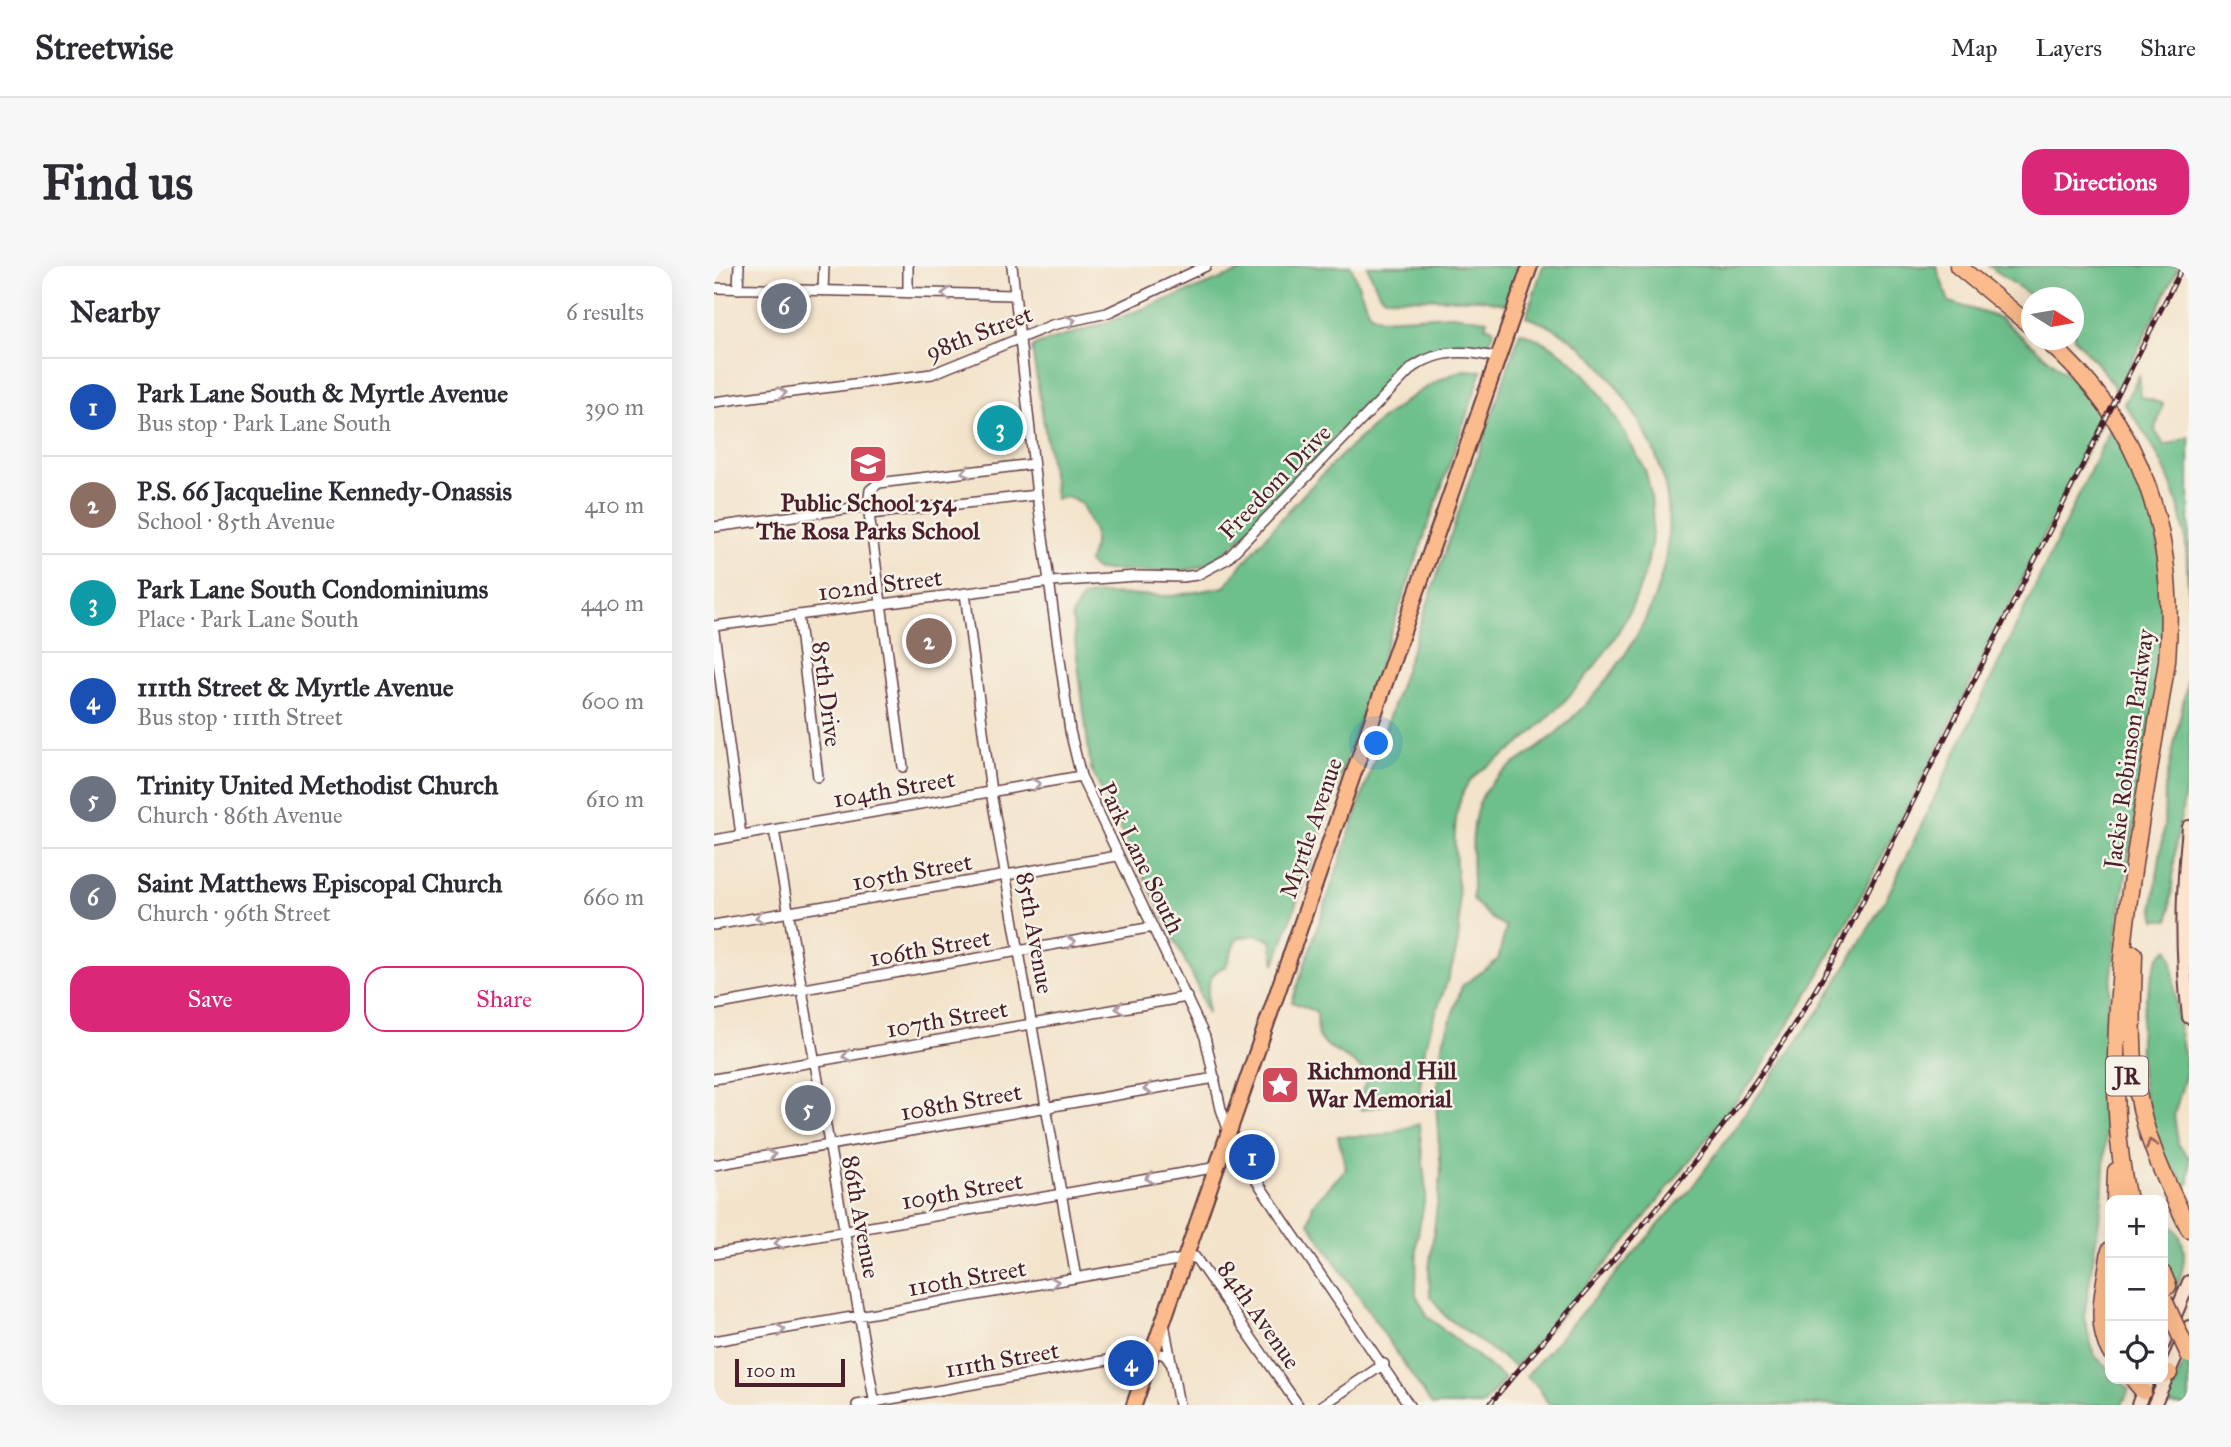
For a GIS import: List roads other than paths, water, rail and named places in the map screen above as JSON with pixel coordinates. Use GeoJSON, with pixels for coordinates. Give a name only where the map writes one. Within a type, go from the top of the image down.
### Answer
{"type":"FeatureCollection","features":[{"type":"Feature","properties":{"kind":"highway"},"geometry":{"type":"LineString","coordinates":[[1958,266],[2021,318]]}},
{"type":"Feature","properties":{"kind":"highway"},"geometry":{"type":"LineString","coordinates":[[1973,266],[2021,306]]}},
{"type":"Feature","properties":{"kind":"highway","name":"Jackie Robinson Parkway"},"geometry":{"type":"LineString","coordinates":[[2055,350],[2100,397],[2131,448],[2153,500],[2168,566],[2170,625],[2167,661],[2125,937],[2118,1043],[2119,1123],[2127,1195]]}},
{"type":"Feature","properties":{"kind":"highway","name":"Jackie Robinson Parkway"},"geometry":{"type":"LineString","coordinates":[[2070,350],[2101,382],[2135,437],[2163,502],[2175,556],[2179,603],[2177,658],[2143,863],[2134,951],[2127,1089],[2131,1155],[2137,1195]]}},
{"type":"Feature","properties":{"kind":"highway"},"geometry":{"type":"LineString","coordinates":[[2134,951],[2133,1043],[2137,1091],[2151,1146],[2189,1229]]}},
{"type":"Feature","properties":{"kind":"highway"},"geometry":{"type":"LineString","coordinates":[[2115,1195],[2115,1142],[2119,1123]]}},
{"type":"Feature","properties":{"kind":"highway"},"geometry":{"type":"LineString","coordinates":[[2168,1183],[2178,1196],[2189,1201]]}},
{"type":"Feature","properties":{"kind":"highway"},"geometry":{"type":"LineString","coordinates":[[2105,1338],[2102,1314],[2109,1258]]}},
{"type":"Feature","properties":{"kind":"highway"},"geometry":{"type":"LineString","coordinates":[[2168,1294],[2189,1330]]}},
{"type":"Feature","properties":{"kind":"highway"},"geometry":{"type":"LineString","coordinates":[[2168,1297],[2189,1355]]}},
{"type":"Feature","properties":{"kind":"main road","name":"Myrtle Avenue"},"geometry":{"type":"LineString","coordinates":[[1133,1405],[1530,266]]}},
{"type":"Feature","properties":{"kind":"main road"},"geometry":{"type":"LineString","coordinates":[[2189,827],[2181,901],[2183,966],[2189,1017]]}},
{"type":"Feature","properties":{"kind":"main road"},"geometry":{"type":"LineString","coordinates":[[2168,1331],[2189,1282]]}},
{"type":"Feature","properties":{"kind":"main road"},"geometry":{"type":"LineString","coordinates":[[2168,1369],[2189,1330]]}},
{"type":"Feature","properties":{"kind":"main road"},"geometry":{"type":"LineString","coordinates":[[2154,1405],[2162,1384]]}},
{"type":"Feature","properties":{"kind":"street"},"geometry":{"type":"LineString","coordinates":[[738,289],[739,266]]}},
{"type":"Feature","properties":{"kind":"street"},"geometry":{"type":"LineString","coordinates":[[823,291],[824,266]]}},
{"type":"Feature","properties":{"kind":"street"},"geometry":{"type":"LineString","coordinates":[[908,266],[908,293]]}},
{"type":"Feature","properties":{"kind":"street","name":"Park Lane South"},"geometry":{"type":"LineString","coordinates":[[1012,266],[1037,495],[1070,730],[1081,776],[1205,1037],[1235,1149],[1384,1364],[1409,1405]]}},
{"type":"Feature","properties":{"kind":"street","name":"98th Street"},"geometry":{"type":"LineString","coordinates":[[714,402],[932,374],[1052,325],[1107,313],[1206,266]]}},
{"type":"Feature","properties":{"kind":"street"},"geometry":{"type":"LineString","coordinates":[[714,288],[1014,295]]}},
{"type":"Feature","properties":{"kind":"street","name":"Freedom Drive"},"geometry":{"type":"LineString","coordinates":[[1051,582],[1137,576],[1182,578],[1214,568],[1255,531],[1413,367],[1445,352],[1476,352],[1498,358]]}},
{"type":"Feature","properties":{"kind":"street"},"geometry":{"type":"LineString","coordinates":[[903,767],[869,510],[870,490],[879,483],[1034,464]]}},
{"type":"Feature","properties":{"kind":"street"},"geometry":{"type":"LineString","coordinates":[[714,527],[1037,495]]}},
{"type":"Feature","properties":{"kind":"street","name":"102nd Street"},"geometry":{"type":"LineString","coordinates":[[714,626],[1051,582]]}},
{"type":"Feature","properties":{"kind":"street","name":"85th Avenue"},"geometry":{"type":"LineString","coordinates":[[965,593],[991,792],[1076,1278]]}},
{"type":"Feature","properties":{"kind":"street","name":"85th Drive"},"geometry":{"type":"LineString","coordinates":[[798,615],[818,777]]}},
{"type":"Feature","properties":{"kind":"street"},"geometry":{"type":"LineString","coordinates":[[714,632],[741,835]]}},
{"type":"Feature","properties":{"kind":"street","name":"104th Street"},"geometry":{"type":"LineString","coordinates":[[714,840],[1081,776]]}},
{"type":"Feature","properties":{"kind":"street","name":"86th Avenue"},"geometry":{"type":"LineString","coordinates":[[774,830],[874,1404]]}},
{"type":"Feature","properties":{"kind":"street","name":"105th Street"},"geometry":{"type":"LineString","coordinates":[[714,925],[1117,856]]}},
{"type":"Feature","properties":{"kind":"street","name":"106th Street"},"geometry":{"type":"LineString","coordinates":[[714,1004],[1153,927]]}},
{"type":"Feature","properties":{"kind":"street","name":"107th Street"},"geometry":{"type":"LineString","coordinates":[[714,1079],[1187,997]]}},
{"type":"Feature","properties":{"kind":"street","name":"108th Street"},"geometry":{"type":"LineString","coordinates":[[714,1165],[1215,1078]]}},
{"type":"Feature","properties":{"kind":"street","name":"109th Street"},"geometry":{"type":"LineString","coordinates":[[714,1254],[1218,1167]]}},
{"type":"Feature","properties":{"kind":"street","name":"84th Avenue"},"geometry":{"type":"LineString","coordinates":[[1185,1259],[1195,1257],[1298,1405]]}},
{"type":"Feature","properties":{"kind":"street","name":"110th Street"},"geometry":{"type":"LineString","coordinates":[[714,1341],[1185,1259]]}},
{"type":"Feature","properties":{"kind":"street"},"geometry":{"type":"LineString","coordinates":[[1164,1321],[1179,1405]]}},
{"type":"Feature","properties":{"kind":"street"},"geometry":{"type":"LineString","coordinates":[[1153,1352],[1165,1354],[1172,1365]]}},
{"type":"Feature","properties":{"kind":"street","name":"111th Street"},"geometry":{"type":"LineString","coordinates":[[857,1405],[1153,1352]]}},
{"type":"Feature","properties":{"kind":"street"},"geometry":{"type":"LineString","coordinates":[[1323,1405],[1384,1364]]}},
{"type":"Feature","properties":{"kind":"railway"},"geometry":{"type":"LineString","coordinates":[[1489,1405],[1674,1188],[1760,1075],[1800,1015],[1836,954],[2183,266]]}},
{"type":"Feature","properties":{"kind":"place","name":"Saint Matthews Episcopal Church"},"geometry":{"type":"Point","coordinates":[784,306]}},
{"type":"Feature","properties":{"kind":"place","name":"Park Lane South Condominiums"},"geometry":{"type":"Point","coordinates":[1000,428]}},
{"type":"Feature","properties":{"kind":"place","name":"Public School 254 The Rosa Parks School"},"geometry":{"type":"Point","coordinates":[868,464]}},
{"type":"Feature","properties":{"kind":"place","name":"P.S. 66 Jacqueline Kennedy-Onassis"},"geometry":{"type":"Point","coordinates":[929,641]}},
{"type":"Feature","properties":{"kind":"place","name":"Richmond Hill War Memorial"},"geometry":{"type":"Point","coordinates":[1280,1085]}},
{"type":"Feature","properties":{"kind":"place","name":"Trinity United Methodist Church"},"geometry":{"type":"Point","coordinates":[808,1108]}},
{"type":"Feature","properties":{"kind":"place","name":"Park Lane South & Myrtle Avenue"},"geometry":{"type":"Point","coordinates":[1252,1157]}},
{"type":"Feature","properties":{"kind":"place","name":"111th Street & Myrtle Avenue"},"geometry":{"type":"Point","coordinates":[1131,1363]}}]}
